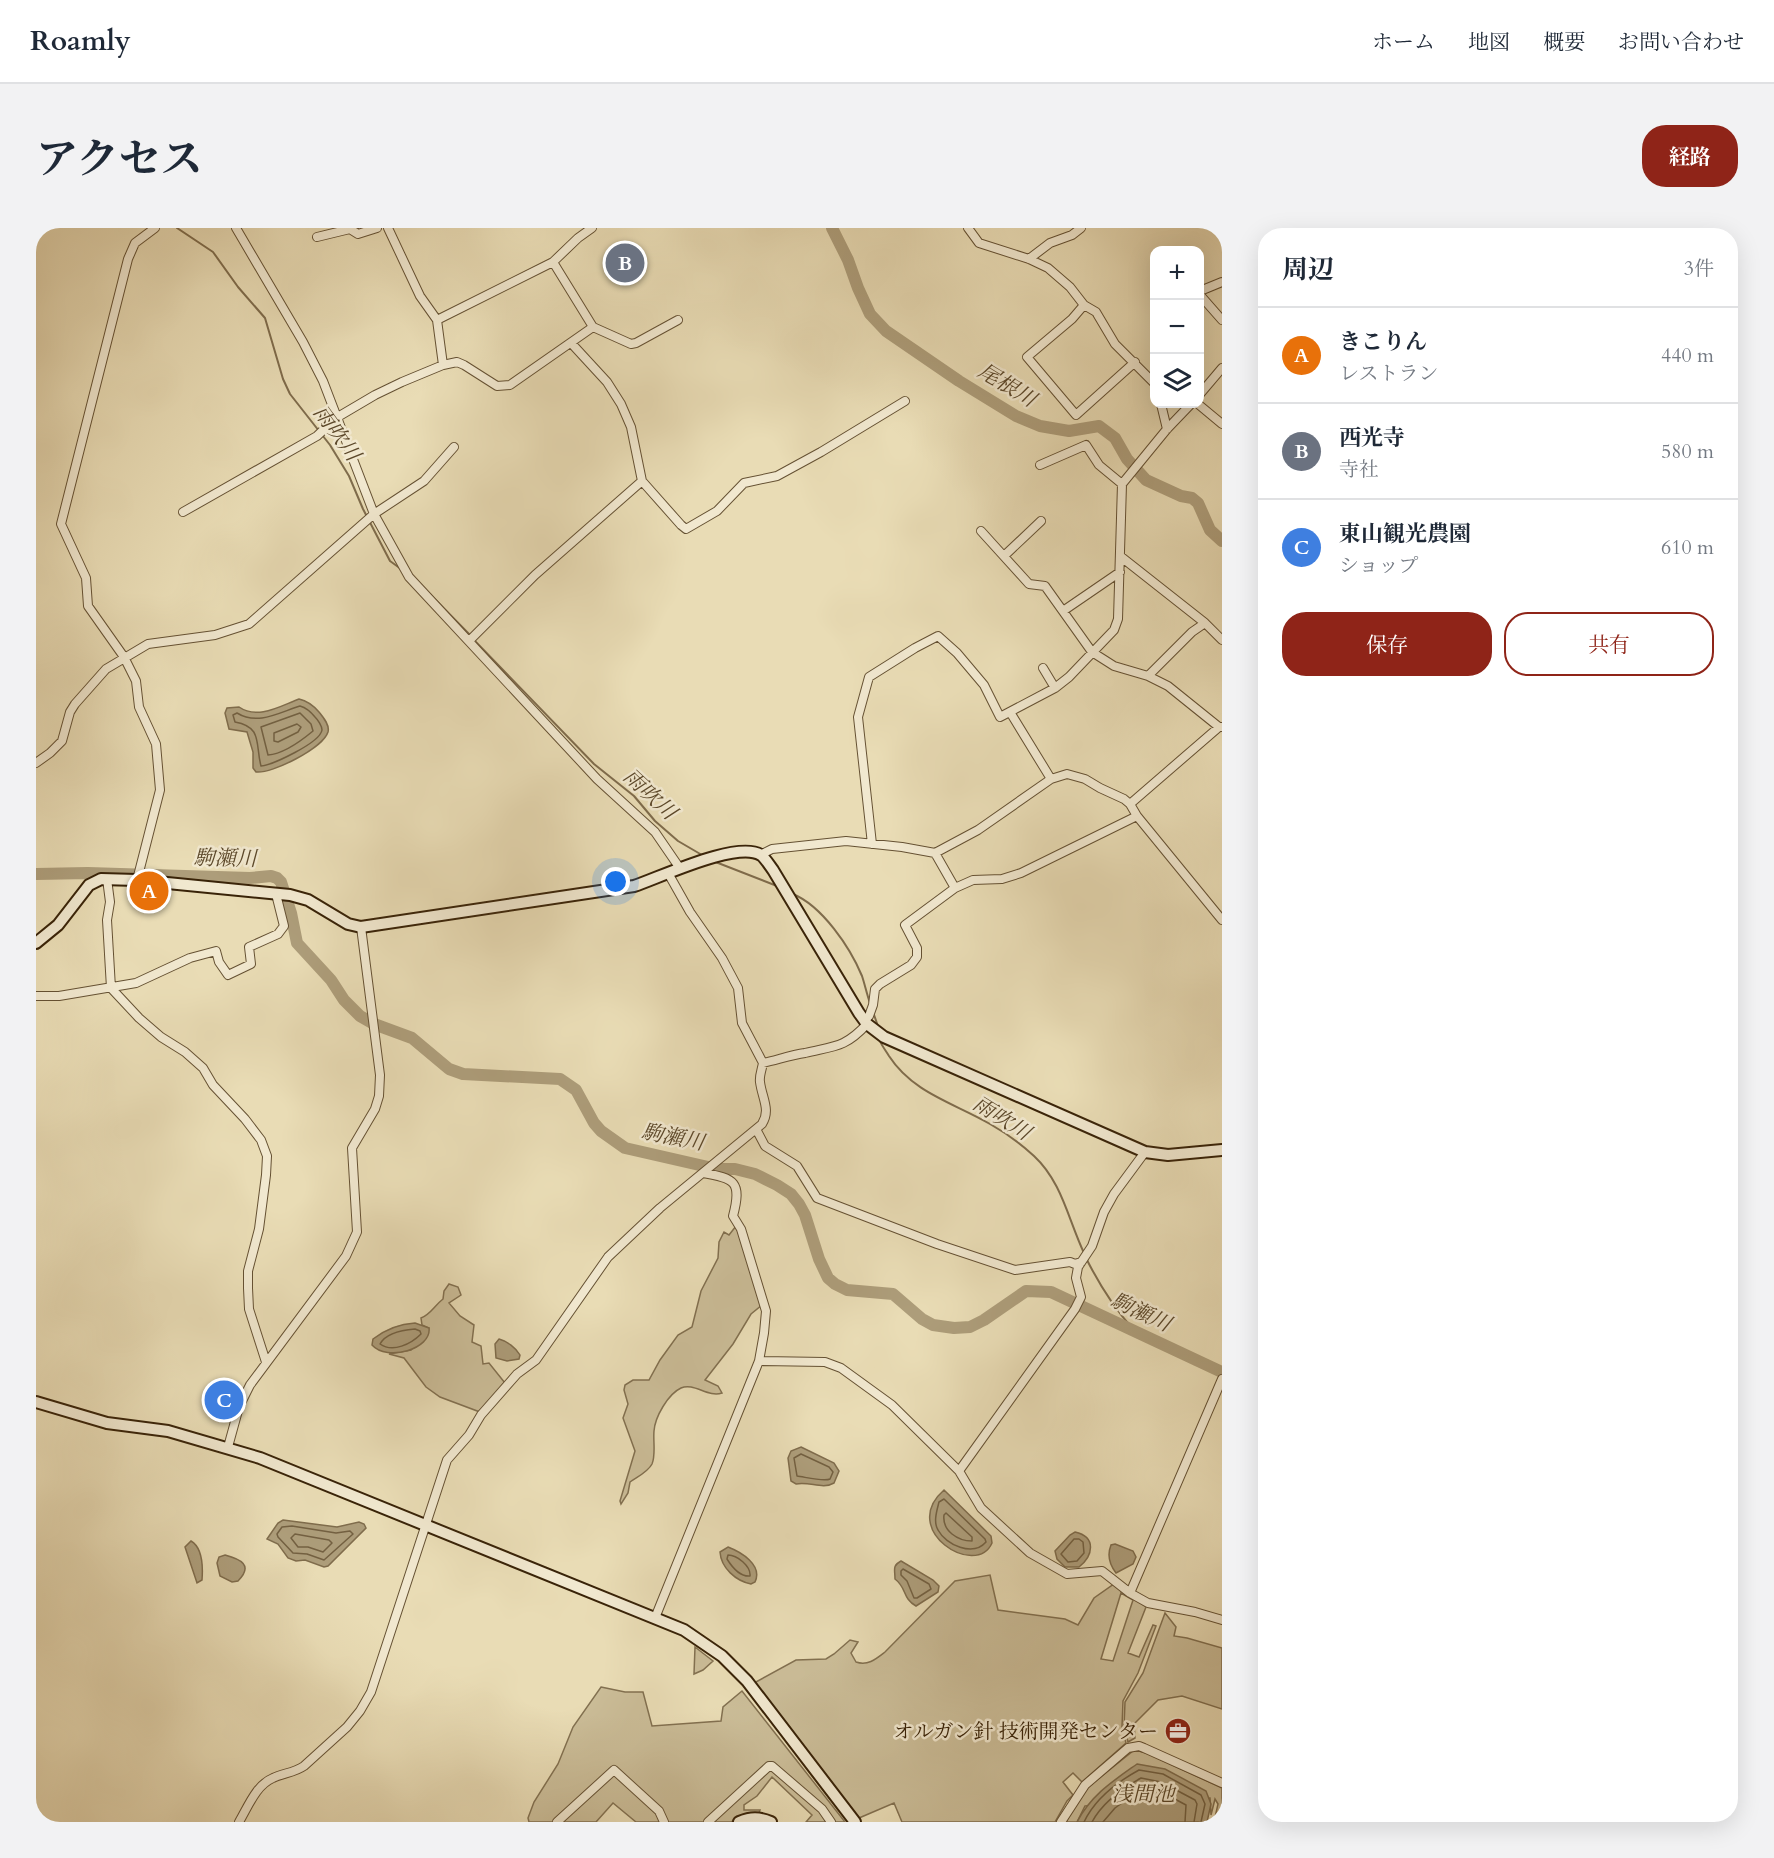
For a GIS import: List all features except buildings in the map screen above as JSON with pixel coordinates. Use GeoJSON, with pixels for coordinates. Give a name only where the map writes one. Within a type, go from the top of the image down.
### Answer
{"type":"FeatureCollection","features":[{"type":"Feature","properties":{"kind":"street"},"geometry":{"type":"LineString","coordinates":[[137,880],[160,790],[156,744],[139,707],[136,681],[124,657],[88,606],[86,579],[60,524],[128,259],[135,243],[155,228]]}},
{"type":"Feature","properties":{"kind":"street"},"geometry":{"type":"LineString","coordinates":[[236,228],[303,342],[323,381],[374,513],[409,577],[597,778],[655,832],[679,867]]}},
{"type":"Feature","properties":{"kind":"street"},"geometry":{"type":"LineString","coordinates":[[317,237],[350,229],[358,234],[377,228]]}},
{"type":"Feature","properties":{"kind":"street"},"geometry":{"type":"LineString","coordinates":[[388,228],[420,296],[438,320],[443,365]]}},
{"type":"Feature","properties":{"kind":"street"},"geometry":{"type":"LineString","coordinates":[[438,320],[553,262],[578,237],[592,228]]}},
{"type":"Feature","properties":{"kind":"street"},"geometry":{"type":"LineString","coordinates":[[968,228],[979,243],[1029,259],[1048,268],[1070,287],[1084,306],[1096,312],[1115,344],[1150,378]]}},
{"type":"Feature","properties":{"kind":"street"},"geometry":{"type":"LineString","coordinates":[[1029,259],[1050,243],[1072,236],[1081,228]]}},
{"type":"Feature","properties":{"kind":"street"},"geometry":{"type":"LineString","coordinates":[[553,262],[593,327],[631,344],[678,320]]}},
{"type":"Feature","properties":{"kind":"street"},"geometry":{"type":"LineString","coordinates":[[1204,289],[1222,282]]}},
{"type":"Feature","properties":{"kind":"street"},"geometry":{"type":"LineString","coordinates":[[1204,300],[1222,320]]}},
{"type":"Feature","properties":{"kind":"street"},"geometry":{"type":"LineString","coordinates":[[1084,306],[1027,357],[1076,415],[1135,362]]}},
{"type":"Feature","properties":{"kind":"street"},"geometry":{"type":"LineString","coordinates":[[183,512],[321,434],[336,418],[375,395],[443,365],[457,362],[497,386],[510,385],[572,344],[593,327]]}},
{"type":"Feature","properties":{"kind":"street"},"geometry":{"type":"LineString","coordinates":[[572,344],[607,382],[621,404],[631,427],[642,481],[686,529],[717,511],[744,483],[777,476],[905,402]]}},
{"type":"Feature","properties":{"kind":"street"},"geometry":{"type":"LineString","coordinates":[[1204,389],[1222,368]]}},
{"type":"Feature","properties":{"kind":"street"},"geometry":{"type":"LineString","coordinates":[[1162,408],[1167,429]]}},
{"type":"Feature","properties":{"kind":"street"},"geometry":{"type":"LineString","coordinates":[[872,844],[858,717],[869,677],[938,636],[957,653],[984,685],[1000,717],[1055,688],[1069,677],[1114,630],[1118,620],[1122,483],[1187,408]]}},
{"type":"Feature","properties":{"kind":"street"},"geometry":{"type":"LineString","coordinates":[[1203,408],[1222,424]]}},
{"type":"Feature","properties":{"kind":"street"},"geometry":{"type":"LineString","coordinates":[[1040,465],[1086,445],[1099,465],[1122,483]]}},
{"type":"Feature","properties":{"kind":"street"},"geometry":{"type":"LineString","coordinates":[[36,763],[62,741],[70,712],[101,674],[124,657],[148,644],[214,635],[249,624],[374,513],[424,481],[454,447]]}},
{"type":"Feature","properties":{"kind":"street"},"geometry":{"type":"LineString","coordinates":[[470,640],[535,575],[642,481]]}},
{"type":"Feature","properties":{"kind":"street"},"geometry":{"type":"LineString","coordinates":[[1004,556],[1041,521]]}},
{"type":"Feature","properties":{"kind":"street"},"geometry":{"type":"LineString","coordinates":[[981,531],[1029,584],[1045,586],[1092,652],[1113,666],[1148,676],[1168,686],[1221,727],[1130,804]]}},
{"type":"Feature","properties":{"kind":"street"},"geometry":{"type":"LineString","coordinates":[[1120,556],[1205,623],[1222,640]]}},
{"type":"Feature","properties":{"kind":"street"},"geometry":{"type":"LineString","coordinates":[[1063,611],[1120,572]]}},
{"type":"Feature","properties":{"kind":"street"},"geometry":{"type":"LineString","coordinates":[[1148,676],[1192,632],[1205,623]]}},
{"type":"Feature","properties":{"kind":"street"},"geometry":{"type":"LineString","coordinates":[[1042,668],[1055,688]]}},
{"type":"Feature","properties":{"kind":"street"},"geometry":{"type":"LineString","coordinates":[[1010,712],[1051,779]]}},
{"type":"Feature","properties":{"kind":"street"},"geometry":{"type":"LineString","coordinates":[[36,943],[58,925],[89,885],[96,880],[137,880],[282,894],[308,900],[342,921],[361,927],[633,886],[700,861],[739,853],[760,855],[772,849],[799,845],[846,841],[935,853],[978,830],[1051,779],[1067,774],[1076,775],[1130,804],[1137,816],[1222,920]]}},
{"type":"Feature","properties":{"kind":"street"},"geometry":{"type":"LineString","coordinates":[[763,1063],[805,1052],[834,1048],[852,1038],[868,1022],[875,989],[911,965],[917,957],[917,948],[905,925],[955,888],[974,880],[1002,879],[1021,873],[1137,816]]}},
{"type":"Feature","properties":{"kind":"street"},"geometry":{"type":"LineString","coordinates":[[935,853],[955,888]]}},
{"type":"Feature","properties":{"kind":"street"},"geometry":{"type":"LineString","coordinates":[[760,855],[779,880],[868,1022],[884,1037],[1145,1152],[1168,1155],[1222,1150]]}},
{"type":"Feature","properties":{"kind":"street"},"geometry":{"type":"LineString","coordinates":[[240,1822],[263,1783],[304,1766],[347,1727],[360,1711],[379,1672],[447,1460],[469,1435],[481,1415],[517,1374],[536,1360],[608,1257],[660,1208],[756,1129],[766,1118],[766,1107],[759,1080],[763,1063],[742,1023],[738,988],[722,958],[690,912],[668,873]]}},
{"type":"Feature","properties":{"kind":"street"},"geometry":{"type":"LineString","coordinates":[[107,879],[110,902],[107,921],[111,988],[161,1038],[185,1052],[203,1068],[213,1084],[261,1140],[267,1156],[259,1229],[248,1271],[249,1309],[266,1362]]}},
{"type":"Feature","properties":{"kind":"street"},"geometry":{"type":"LineString","coordinates":[[36,996],[59,996],[136,983],[190,958],[216,951],[219,962],[228,975],[251,964],[249,946],[278,934],[284,926],[282,894]]}},
{"type":"Feature","properties":{"kind":"street"},"geometry":{"type":"LineString","coordinates":[[228,1447],[239,1407],[250,1385],[346,1256],[357,1232],[352,1155],[354,1143],[375,1109],[379,1096],[380,1075],[361,927]]}},
{"type":"Feature","properties":{"kind":"street"},"geometry":{"type":"LineString","coordinates":[[756,1129],[765,1146],[797,1166],[817,1198],[937,1244],[1015,1270],[1084,1259]]}},
{"type":"Feature","properties":{"kind":"street"},"geometry":{"type":"LineString","coordinates":[[959,1471],[1078,1306],[1081,1297],[1076,1278],[1084,1259],[1114,1194],[1145,1152]]}},
{"type":"Feature","properties":{"kind":"street"},"geometry":{"type":"LineString","coordinates":[[655,1618],[759,1361],[764,1333],[766,1311],[741,1229],[733,1216],[738,1198],[736,1187],[729,1179],[705,1172]]}},
{"type":"Feature","properties":{"kind":"street"},"geometry":{"type":"LineString","coordinates":[[759,1361],[825,1362],[841,1368],[892,1405],[959,1471],[981,1508],[1030,1553],[1067,1574],[1102,1571],[1130,1593],[1148,1603],[1196,1612],[1222,1620]]}},
{"type":"Feature","properties":{"kind":"street"},"geometry":{"type":"LineString","coordinates":[[1130,1593],[1222,1379]]}},
{"type":"Feature","properties":{"kind":"street"},"geometry":{"type":"LineString","coordinates":[[36,1402],[107,1423],[168,1431],[261,1458],[684,1630],[731,1663],[789,1734],[855,1822]]}},
{"type":"Feature","properties":{"kind":"street"},"geometry":{"type":"LineString","coordinates":[[1060,1822],[1086,1785],[1128,1748],[1144,1748],[1222,1783]]}},
{"type":"Feature","properties":{"kind":"street"},"geometry":{"type":"LineString","coordinates":[[708,1822],[769,1766],[772,1766],[822,1809],[831,1822]]}},
{"type":"Feature","properties":{"kind":"street"},"geometry":{"type":"LineString","coordinates":[[557,1822],[614,1770],[659,1811],[664,1822]]}},
{"type":"Feature","properties":{"kind":"street"},"geometry":{"type":"LineString","coordinates":[[739,1822],[749,1818],[771,1822]]}},
{"type":"Feature","properties":{"kind":"shaded area"},"geometry":{"type":"Polygon","coordinates":[[[736,1226],[762,1305],[751,1314],[733,1344],[705,1380],[718,1386],[722,1393],[717,1394],[686,1387],[676,1391],[667,1401],[655,1425],[652,1464],[630,1482],[628,1493],[621,1504],[635,1451],[623,1418],[628,1404],[625,1385],[633,1380],[649,1380],[678,1335],[692,1327],[701,1291],[718,1258],[719,1242],[724,1232],[729,1235],[736,1226]]]}},
{"type":"Feature","properties":{"kind":"shaded area"},"geometry":{"type":"Polygon","coordinates":[[[449,1284],[458,1287],[461,1295],[449,1303],[460,1316],[474,1325],[472,1342],[481,1346],[483,1364],[489,1363],[505,1383],[480,1412],[440,1397],[426,1387],[404,1358],[389,1354],[411,1350],[429,1328],[422,1325],[421,1318],[443,1299],[444,1291],[449,1284]]]}},
{"type":"Feature","properties":{"kind":"shaded area"},"geometry":{"type":"Polygon","coordinates":[[[990,1575],[998,1610],[1065,1619],[1078,1625],[1094,1598],[1114,1584],[1146,1607],[1128,1653],[1139,1657],[1153,1625],[1156,1626],[1138,1673],[1123,1701],[1122,1727],[1126,1743],[1082,1782],[1073,1773],[1063,1782],[1073,1795],[1055,1822],[902,1822],[894,1803],[859,1818],[754,1683],[796,1660],[826,1659],[850,1640],[858,1642],[851,1653],[856,1662],[872,1661],[885,1652],[955,1581],[990,1575]],[[1121,1593],[1101,1659],[1113,1661],[1133,1600],[1121,1593]]]}},
{"type":"Feature","properties":{"kind":"shaded area"},"geometry":{"type":"Polygon","coordinates":[[[1165,1613],[1176,1627],[1174,1636],[1222,1648],[1222,1709],[1182,1696],[1158,1700],[1134,1724],[1135,1738],[1128,1742],[1124,1727],[1125,1702],[1143,1673],[1165,1613]]]}},
{"type":"Feature","properties":{"kind":"shaded area"},"geometry":{"type":"Polygon","coordinates":[[[695,1647],[713,1661],[694,1674],[695,1647]]]}},
{"type":"Feature","properties":{"kind":"shaded area"},"geometry":{"type":"Polygon","coordinates":[[[601,1687],[625,1692],[643,1692],[652,1726],[721,1721],[723,1707],[742,1691],[845,1822],[806,1822],[812,1815],[772,1777],[757,1796],[744,1805],[744,1810],[760,1810],[759,1813],[731,1822],[636,1822],[613,1803],[596,1822],[529,1822],[528,1818],[534,1802],[558,1764],[573,1727],[601,1687]]]}},
{"type":"Feature","properties":{"kind":"shaded area"},"geometry":{"type":"Polygon","coordinates":[[[1133,1751],[1149,1754],[1222,1788],[1222,1822],[1214,1822],[1218,1804],[1215,1799],[1211,1815],[1210,1798],[1085,1806],[1077,1822],[1066,1822],[1073,1806],[1088,1787],[1133,1751]]]}},
{"type":"Feature","properties":{"kind":"water"},"geometry":{"type":"Polygon","coordinates":[[[299,699],[310,704],[319,712],[327,724],[328,732],[317,745],[296,759],[273,769],[256,772],[253,768],[253,752],[247,732],[229,729],[225,713],[227,708],[239,707],[246,711],[261,712],[299,699]]]}},
{"type":"Feature","properties":{"kind":"water"},"geometry":{"type":"Polygon","coordinates":[[[415,1323],[429,1328],[428,1335],[416,1347],[397,1353],[379,1350],[372,1345],[373,1339],[388,1330],[415,1323]]]}},
{"type":"Feature","properties":{"kind":"water"},"geometry":{"type":"Polygon","coordinates":[[[499,1339],[516,1350],[520,1355],[519,1359],[507,1361],[496,1358],[495,1344],[499,1339]]]}},
{"type":"Feature","properties":{"kind":"water"},"geometry":{"type":"Polygon","coordinates":[[[801,1447],[834,1463],[839,1471],[834,1483],[820,1486],[796,1484],[791,1481],[788,1458],[791,1451],[801,1447]]]}},
{"type":"Feature","properties":{"kind":"water"},"geometry":{"type":"Polygon","coordinates":[[[944,1490],[991,1536],[992,1543],[983,1553],[971,1556],[958,1553],[945,1545],[935,1534],[930,1520],[932,1505],[944,1490]]]}},
{"type":"Feature","properties":{"kind":"water"},"geometry":{"type":"Polygon","coordinates":[[[283,1520],[337,1527],[359,1522],[366,1528],[328,1566],[324,1567],[305,1560],[296,1561],[288,1558],[278,1544],[267,1539],[278,1523],[283,1520]]]}},
{"type":"Feature","properties":{"kind":"water"},"geometry":{"type":"Polygon","coordinates":[[[1075,1532],[1082,1534],[1090,1542],[1090,1552],[1079,1567],[1065,1567],[1057,1559],[1055,1551],[1075,1532]]]}},
{"type":"Feature","properties":{"kind":"water"},"geometry":{"type":"Polygon","coordinates":[[[191,1541],[198,1548],[201,1558],[202,1580],[197,1583],[185,1547],[191,1541]]]}},
{"type":"Feature","properties":{"kind":"water"},"geometry":{"type":"Polygon","coordinates":[[[1115,1544],[1133,1551],[1136,1557],[1133,1564],[1116,1573],[1109,1556],[1111,1545],[1115,1544]]]}},
{"type":"Feature","properties":{"kind":"water"},"geometry":{"type":"Polygon","coordinates":[[[728,1547],[739,1552],[753,1565],[757,1576],[755,1582],[751,1584],[740,1580],[726,1568],[720,1552],[728,1547]]]}},
{"type":"Feature","properties":{"kind":"water"},"geometry":{"type":"Polygon","coordinates":[[[225,1555],[236,1558],[245,1567],[238,1581],[232,1582],[220,1576],[217,1563],[219,1557],[225,1555]]]}},
{"type":"Feature","properties":{"kind":"water"},"geometry":{"type":"Polygon","coordinates":[[[901,1561],[933,1580],[939,1586],[938,1592],[916,1606],[912,1603],[895,1579],[895,1566],[901,1561]]]}},
{"type":"Feature","properties":{"kind":"water","name":"浅間池"},"geometry":{"type":"Polygon","coordinates":[[[1137,1764],[1165,1769],[1206,1791],[1211,1804],[1207,1822],[1077,1822],[1096,1796],[1137,1764]]]}},
{"type":"Feature","properties":{"kind":"waterway","name":"雨吹川"},"geometry":{"type":"LineString","coordinates":[[177,228],[213,252],[238,287],[265,318],[283,379],[290,394],[330,445],[349,476],[390,561],[401,569]]}},
{"type":"Feature","properties":{"kind":"waterway","name":"尾根川"},"geometry":{"type":"LineString","coordinates":[[832,228],[870,314],[886,331],[959,381],[1016,416],[1040,426],[1069,431],[1099,426],[1115,438],[1127,459],[1146,480],[1181,496],[1192,498],[1198,503],[1210,530],[1222,541]]}},
{"type":"Feature","properties":{"kind":"waterway","name":"雨吹川"},"geometry":{"type":"LineString","coordinates":[[418,582],[470,635]]}},
{"type":"Feature","properties":{"kind":"waterway","name":"雨吹川"},"geometry":{"type":"LineString","coordinates":[[474,640],[594,764],[634,796],[655,821],[678,841],[702,855]]}},
{"type":"Feature","properties":{"kind":"waterway","name":"雨吹川"},"geometry":{"type":"LineString","coordinates":[[713,861],[777,886]]}},
{"type":"Feature","properties":{"kind":"waterway","name":"駒瀬川"},"geometry":{"type":"LineString","coordinates":[[36,874],[88,873],[250,878],[271,876],[277,878],[281,882],[291,913],[297,943],[360,1016],[374,1024],[412,1038],[449,1069],[463,1074],[560,1079],[576,1090],[594,1123],[601,1131],[625,1148],[717,1169],[735,1169],[755,1174],[777,1185],[791,1194],[799,1204],[805,1215],[819,1259],[828,1278],[835,1284],[847,1290],[893,1294],[922,1319],[933,1325],[954,1328],[970,1327],[984,1320],[1026,1291],[1051,1292],[1222,1372]]}},
{"type":"Feature","properties":{"kind":"waterway","name":"雨吹川"},"geometry":{"type":"LineString","coordinates":[[793,894],[814,908],[843,940],[862,976],[870,1003]]}},
{"type":"Feature","properties":{"kind":"waterway","name":"雨吹川"},"geometry":{"type":"LineString","coordinates":[[873,1012],[879,1029]]}},
{"type":"Feature","properties":{"kind":"waterway","name":"雨吹川"},"geometry":{"type":"LineString","coordinates":[[880,1041],[899,1069],[910,1079],[935,1096],[996,1127],[1044,1166],[1064,1201],[1084,1253]]}},
{"type":"Feature","properties":{"kind":"waterway","name":"雨吹川"},"geometry":{"type":"LineString","coordinates":[[1086,1258],[1107,1295],[1133,1329]]}},
{"type":"Feature","properties":{"kind":"place","name":"西光寺"},"geometry":{"type":"Point","coordinates":[625,263]}},
{"type":"Feature","properties":{"kind":"place","name":"きこりん"},"geometry":{"type":"Point","coordinates":[149,891]}},
{"type":"Feature","properties":{"kind":"place","name":"東山観光農園"},"geometry":{"type":"Point","coordinates":[224,1400]}},
{"type":"Feature","properties":{"kind":"place","name":"オルガン針 技術開発センター"},"geometry":{"type":"Point","coordinates":[1178,1731]}}]}
